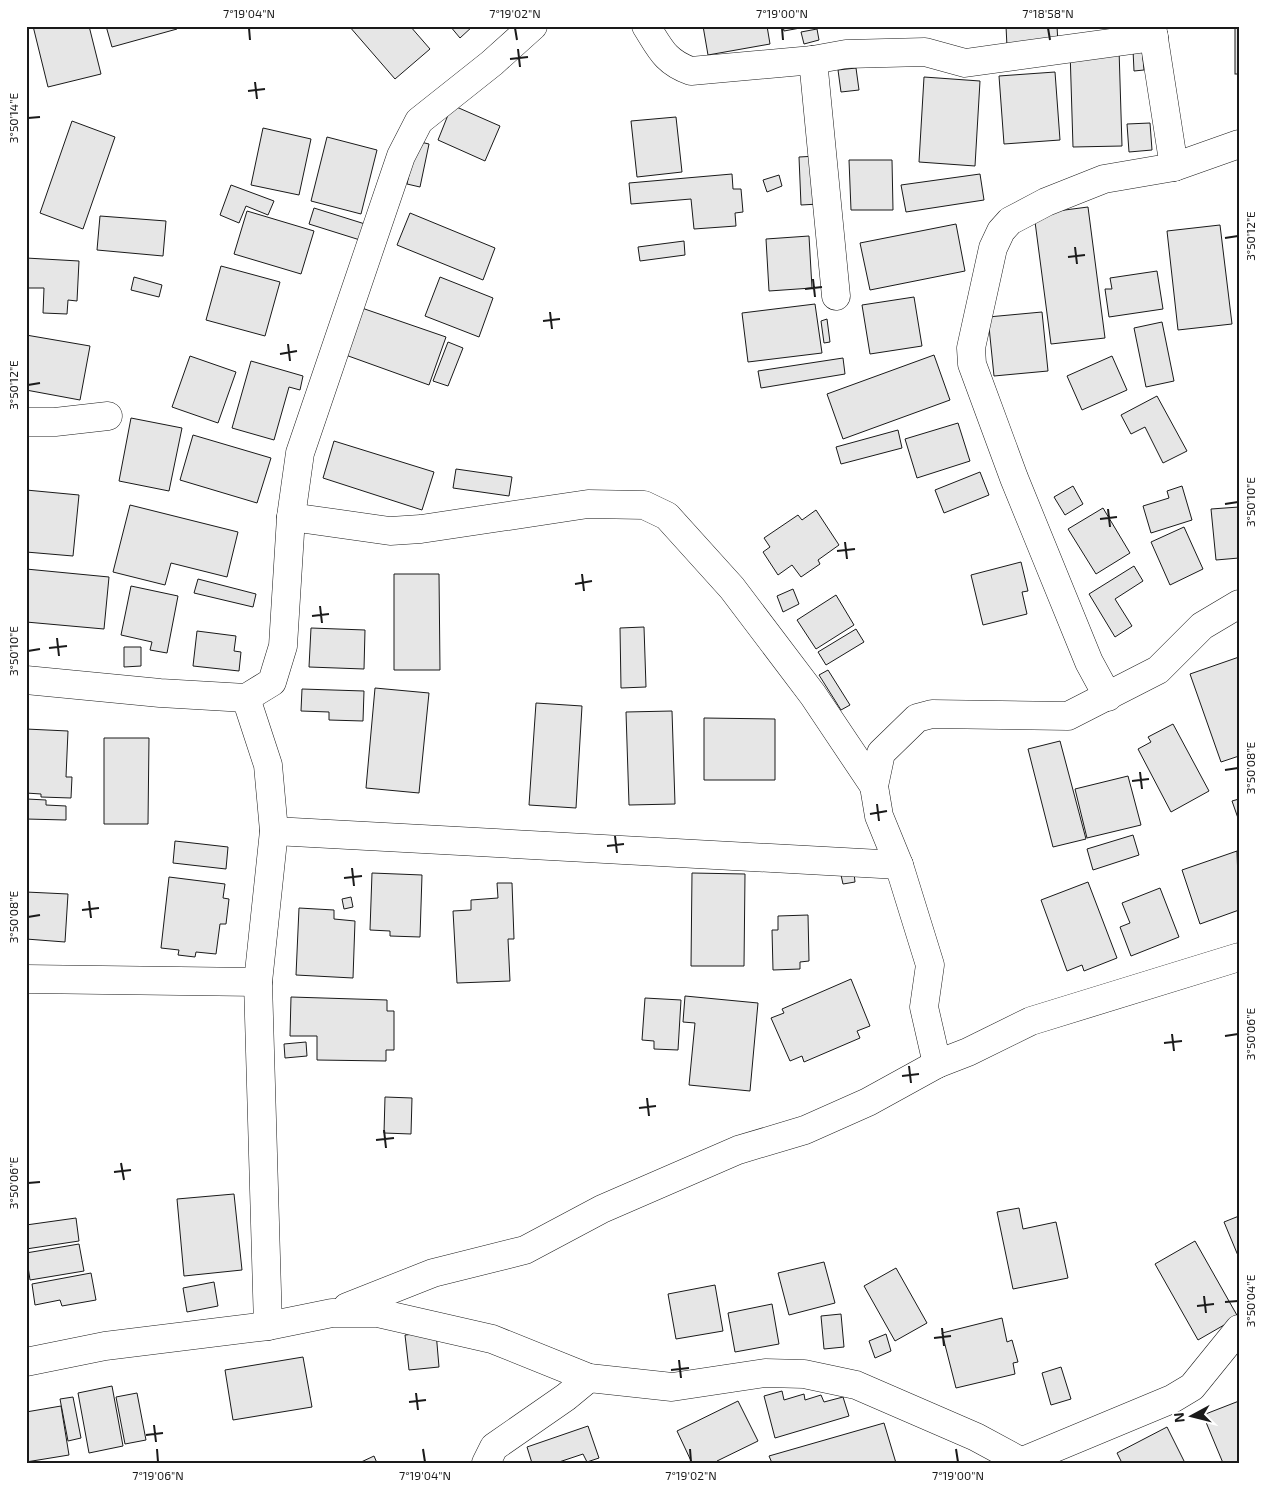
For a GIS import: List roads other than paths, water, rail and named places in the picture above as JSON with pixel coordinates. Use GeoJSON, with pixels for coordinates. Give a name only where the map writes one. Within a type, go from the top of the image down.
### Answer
{"type":"FeatureCollection","features":[{"type":"Feature","properties":{"kind":"street"},"geometry":{"type":"LineString","coordinates":[[26,680],[151,693],[246,698],[272,682],[283,646],[291,517],[300,454],[401,156],[415,125],[492,63],[533,26]]}},
{"type":"Feature","properties":{"kind":"street"},"geometry":{"type":"LineString","coordinates":[[646,26],[662,52],[674,64],[691,71],[813,60],[846,54],[925,52],[966,63],[1153,32],[1174,167]]}},
{"type":"Feature","properties":{"kind":"street"},"geometry":{"type":"LineString","coordinates":[[813,60],[836,296]]}},
{"type":"Feature","properties":{"kind":"street"},"geometry":{"type":"LineString","coordinates":[[1108,697],[1089,662],[1014,478],[972,364],[971,348],[992,248],[1000,231],[1010,221],[1046,202],[1104,179],[1174,167],[1239,144]]}},
{"type":"Feature","properties":{"kind":"street"},"geometry":{"type":"LineString","coordinates":[[26,422],[55,422],[108,416]]}},
{"type":"Feature","properties":{"kind":"street"},"geometry":{"type":"LineString","coordinates":[[291,517],[390,531],[421,529],[588,504],[644,505],[667,516],[732,588],[813,695],[874,786]]}},
{"type":"Feature","properties":{"kind":"street"},"geometry":{"type":"LineString","coordinates":[[937,1064],[924,1007],[930,965],[899,865],[879,816],[874,786],[881,753],[917,718],[940,714],[1068,716],[1158,670],[1202,626],[1239,604]]}},
{"type":"Feature","properties":{"kind":"street"},"geometry":{"type":"LineString","coordinates":[[246,698],[268,765],[274,831],[258,982],[268,1326]]}},
{"type":"Feature","properties":{"kind":"street"},"geometry":{"type":"LineString","coordinates":[[274,831],[899,865]]}},
{"type":"Feature","properties":{"kind":"street"},"geometry":{"type":"LineString","coordinates":[[26,1362],[105,1346],[268,1326],[332,1313],[433,1273],[525,1250],[602,1209],[738,1150],[805,1130],[868,1102],[937,1064],[968,1052],[1031,1021],[1239,957]]}},
{"type":"Feature","properties":{"kind":"street"},"geometry":{"type":"LineString","coordinates":[[26,979],[258,982]]}},
{"type":"Feature","properties":{"kind":"street"},"geometry":{"type":"LineString","coordinates":[[332,1313],[378,1312],[492,1339],[590,1378],[672,1387],[765,1373],[804,1374],[856,1385],[914,1409],[1024,1462],[1172,1400],[1192,1387],[1239,1329]]}},
{"type":"Feature","properties":{"kind":"street"},"geometry":{"type":"LineString","coordinates":[[486,1463],[494,1447],[590,1378]]}}]}
